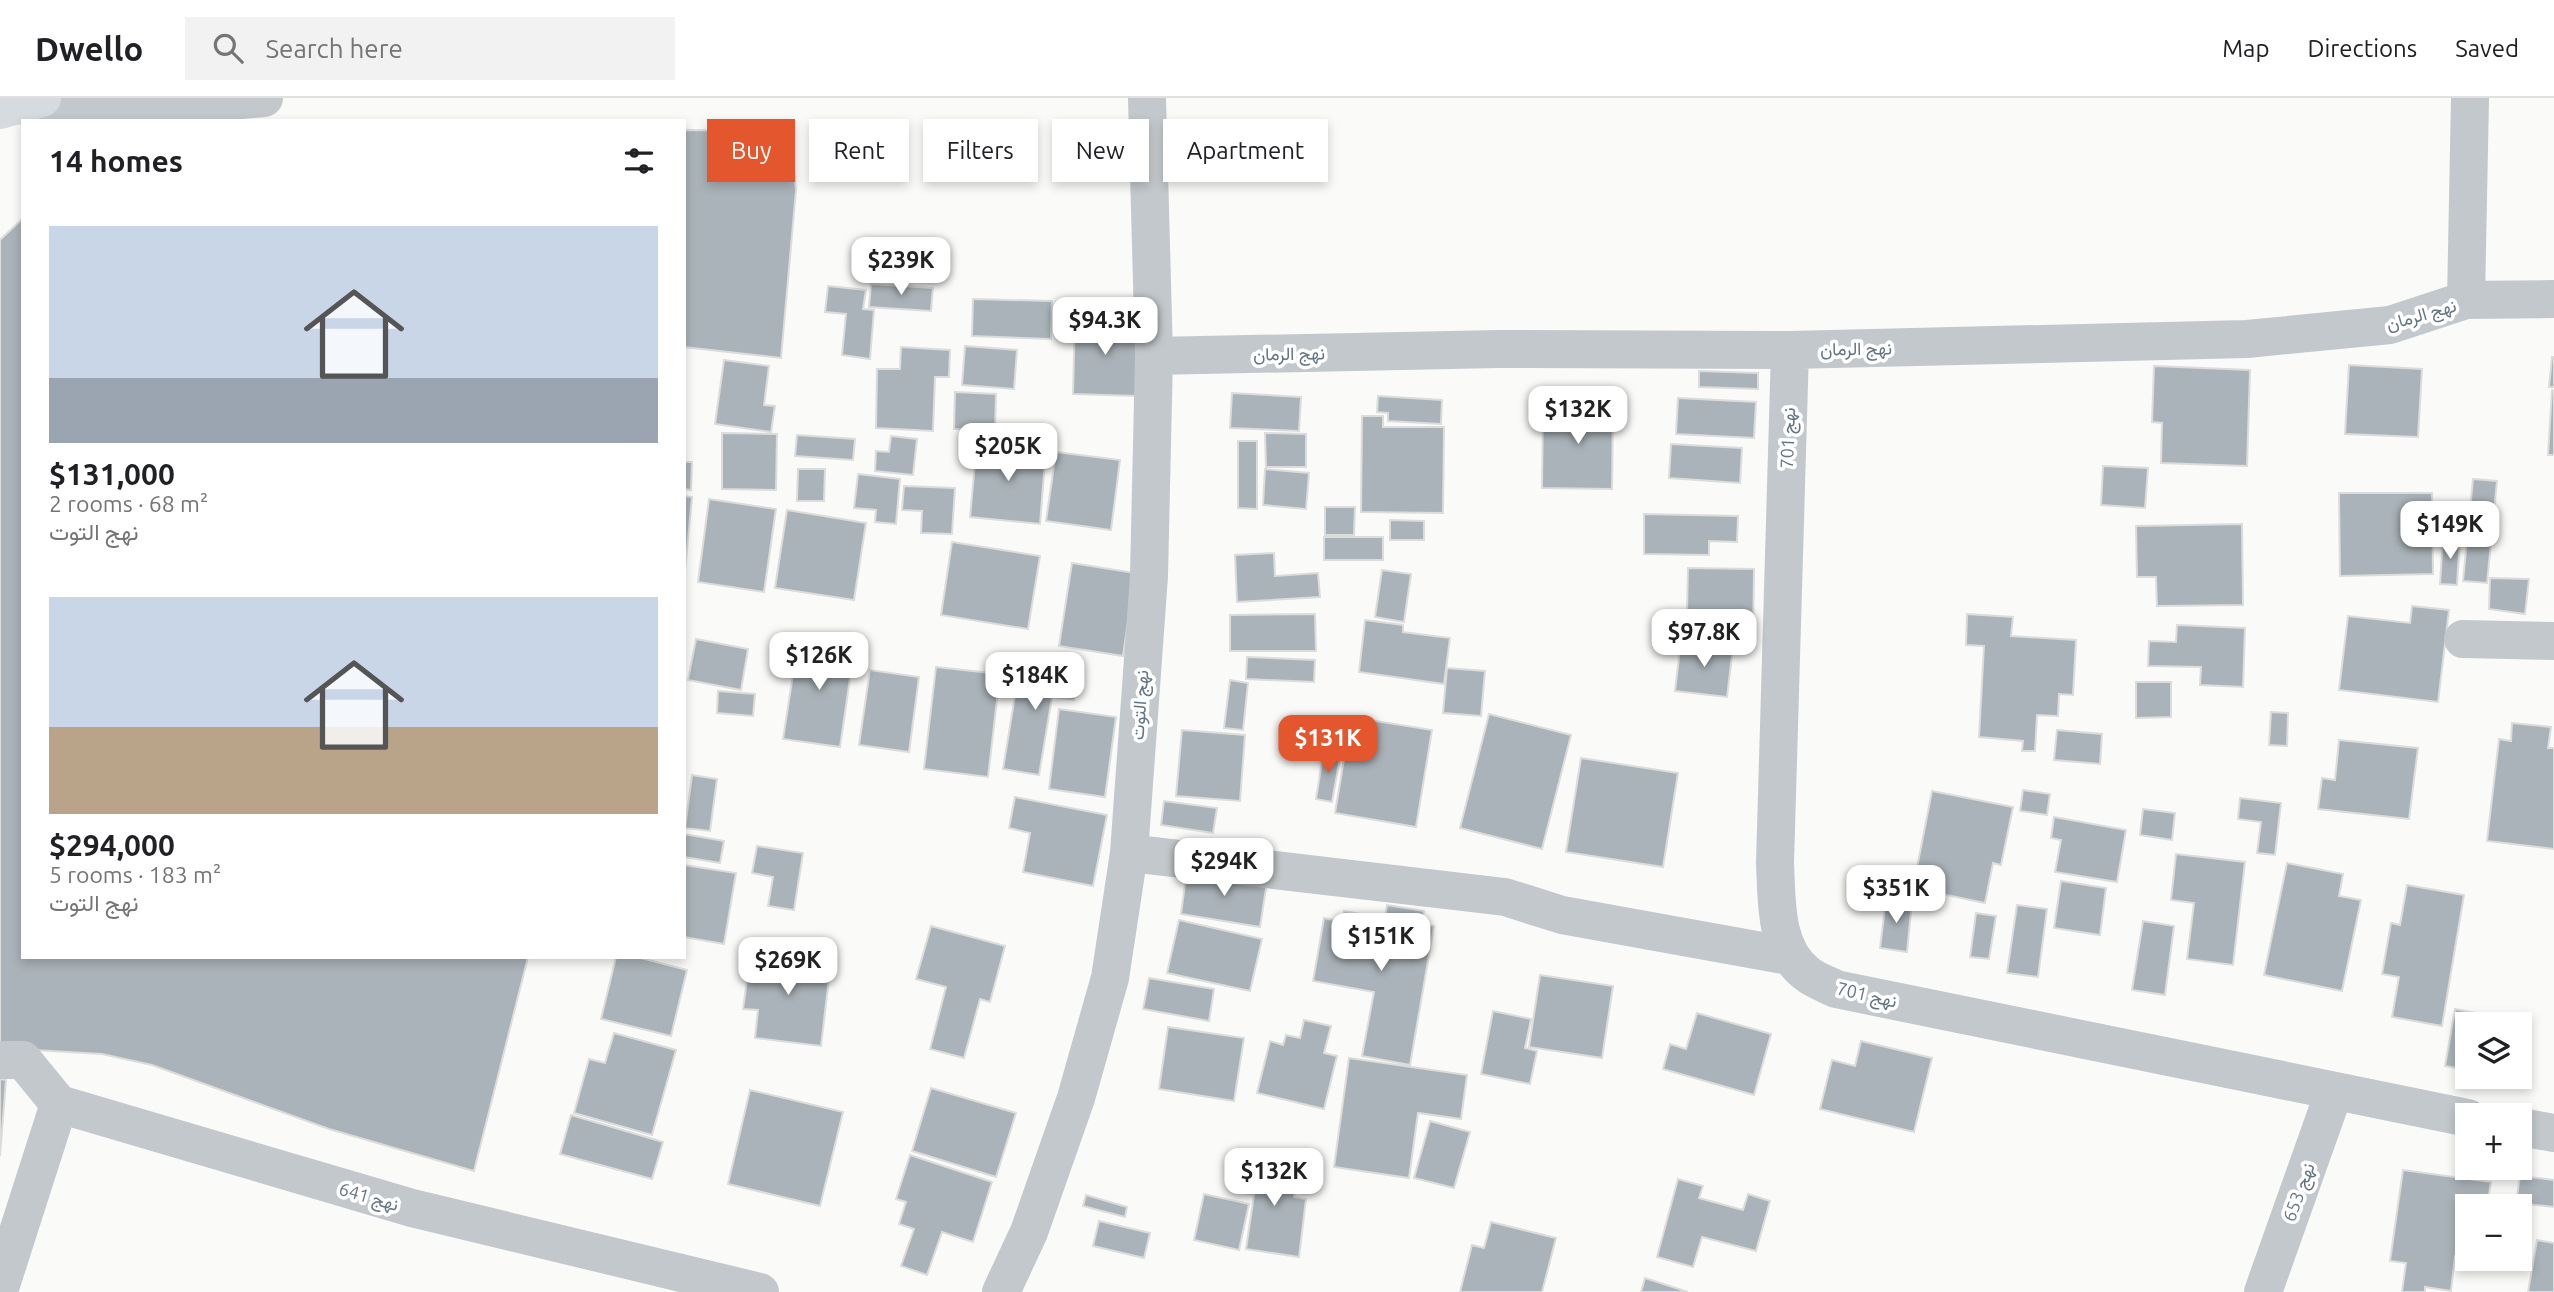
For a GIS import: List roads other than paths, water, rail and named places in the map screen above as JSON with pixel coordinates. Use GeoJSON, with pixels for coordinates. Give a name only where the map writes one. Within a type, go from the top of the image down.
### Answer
{"type":"FeatureCollection","features":[{"type":"Feature","properties":{"kind":"street"},"geometry":{"type":"LineString","coordinates":[[17,111],[134,110],[264,98]]}},
{"type":"Feature","properties":{"kind":"street","name":"نهج التوت"},"geometry":{"type":"LineString","coordinates":[[1001,1292],[1029,1232],[1076,1098],[1110,978],[1129,853],[1149,576],[1154,356],[1147,98]]}},
{"type":"Feature","properties":{"kind":"street"},"geometry":{"type":"LineString","coordinates":[[2466,300],[2470,98]]}},
{"type":"Feature","properties":{"kind":"street","name":"نهج الرمان"},"geometry":{"type":"LineString","coordinates":[[1154,356],[1498,349],[1790,349],[2247,340],[2390,325],[2466,300],[2513,297],[2554,299]]}},
{"type":"Feature","properties":{"kind":"street","name":"نهج 701"},"geometry":{"type":"LineString","coordinates":[[1790,349],[1774,863],[1778,915],[1789,956],[1807,974],[1836,989],[2455,1115]]}},
{"type":"Feature","properties":{"kind":"street"},"geometry":{"type":"LineString","coordinates":[[2463,639],[2554,640]]}},
{"type":"Feature","properties":{"kind":"street"},"geometry":{"type":"LineString","coordinates":[[1129,853],[1505,897],[1562,915],[1789,956]]}},
{"type":"Feature","properties":{"kind":"street"},"geometry":{"type":"LineString","coordinates":[[0,1060],[23,1060],[59,1104],[0,1287]]}},
{"type":"Feature","properties":{"kind":"street","name":"نهج 653"},"geometry":{"type":"LineString","coordinates":[[2263,1292],[2334,1092]]}},
{"type":"Feature","properties":{"kind":"street","name":"نهج 641"},"geometry":{"type":"LineString","coordinates":[[59,1104],[412,1208],[760,1292]]}},
{"type":"Feature","properties":{"kind":"street"},"geometry":{"type":"LineString","coordinates":[[2532,1129],[2554,1133]]}}]}
